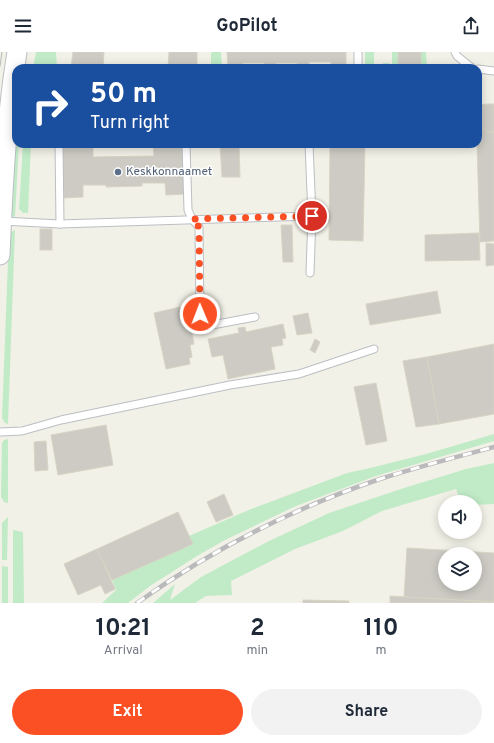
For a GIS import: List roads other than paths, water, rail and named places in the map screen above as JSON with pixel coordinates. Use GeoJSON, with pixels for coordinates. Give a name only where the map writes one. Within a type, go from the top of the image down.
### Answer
{"type":"FeatureCollection","features":[{"type":"Feature","properties":{"kind":"street"},"geometry":{"type":"LineString","coordinates":[[15,64],[17,52]]}},
{"type":"Feature","properties":{"kind":"street"},"geometry":{"type":"LineString","coordinates":[[0,255],[1,221],[12,83]]}},
{"type":"Feature","properties":{"kind":"lane"},"geometry":{"type":"LineString","coordinates":[[358,52],[358,64]]}},
{"type":"Feature","properties":{"kind":"lane"},"geometry":{"type":"LineString","coordinates":[[455,52],[457,56],[467,64]]}},
{"type":"Feature","properties":{"kind":"lane"},"geometry":{"type":"LineString","coordinates":[[482,70],[494,71]]}},
{"type":"Feature","properties":{"kind":"lane"},"geometry":{"type":"LineString","coordinates":[[59,148],[60,224]]}},
{"type":"Feature","properties":{"kind":"lane"},"geometry":{"type":"LineString","coordinates":[[186,148],[188,210],[192,219],[199,227],[200,314],[205,323],[212,325],[255,317]]}},
{"type":"Feature","properties":{"kind":"lane"},"geometry":{"type":"LineString","coordinates":[[309,148],[312,216],[310,273]]}},
{"type":"Feature","properties":{"kind":"lane"},"geometry":{"type":"LineString","coordinates":[[1,221],[60,224],[312,216]]}},
{"type":"Feature","properties":{"kind":"lane"},"geometry":{"type":"LineString","coordinates":[[0,432],[22,431],[61,420],[145,402],[230,385],[299,374],[374,349]]}},
{"type":"Feature","properties":{"kind":"tram line"},"geometry":{"type":"LineString","coordinates":[[0,66],[2,52]]}},
{"type":"Feature","properties":{"kind":"railway"},"geometry":{"type":"LineString","coordinates":[[137,603],[194,565],[224,548],[316,503],[380,479],[494,447]]}},
{"type":"Feature","properties":{"kind":"place","name":"Keskkonnaamet"},"geometry":{"type":"Point","coordinates":[118,172]}}]}
